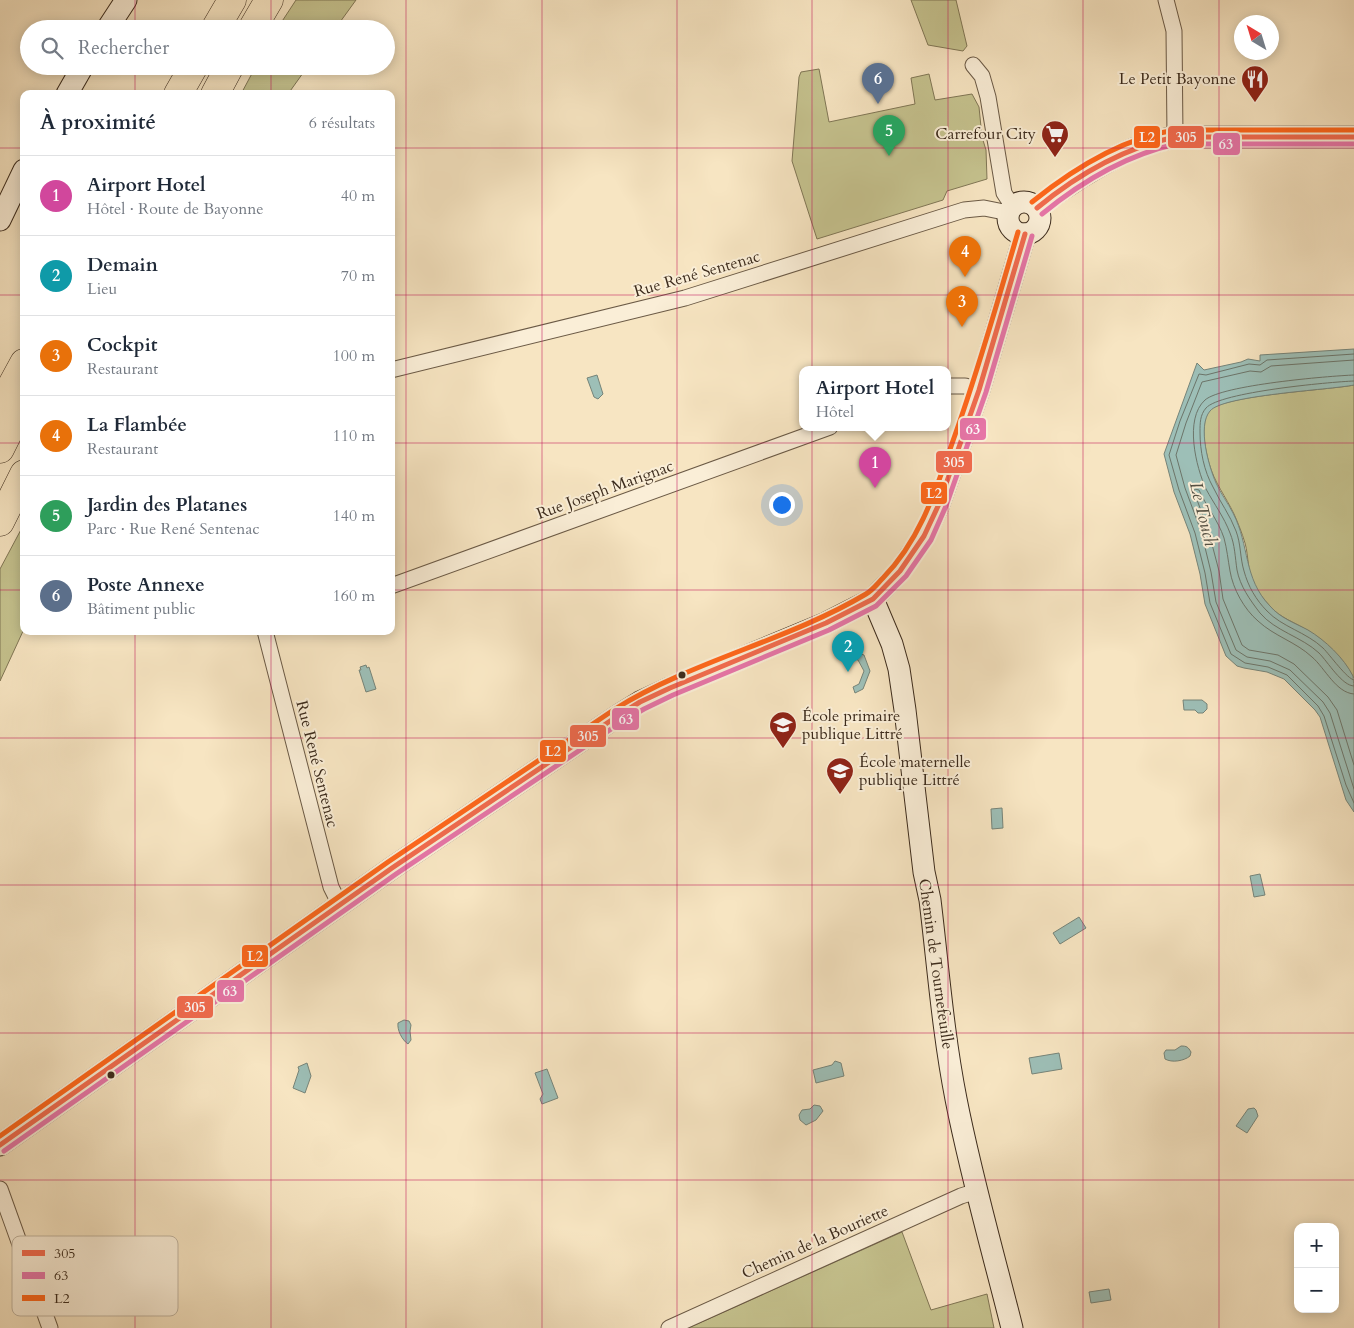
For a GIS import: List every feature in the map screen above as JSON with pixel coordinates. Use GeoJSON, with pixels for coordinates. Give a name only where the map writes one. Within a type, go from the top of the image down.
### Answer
{"type":"FeatureCollection","features":[{"type":"Feature","properties":{"kind":"highway"},"geometry":{"type":"LineString","coordinates":[[220,20],[232,0]]}},
{"type":"Feature","properties":{"kind":"highway"},"geometry":{"type":"LineString","coordinates":[[258,20],[270,0]]}},
{"type":"Feature","properties":{"kind":"highway"},"geometry":{"type":"LineString","coordinates":[[180,90],[189,75]]}},
{"type":"Feature","properties":{"kind":"highway"},"geometry":{"type":"LineString","coordinates":[[217,90],[225,75]]}},
{"type":"Feature","properties":{"kind":"highway"},"geometry":{"type":"LineString","coordinates":[[0,407],[20,370]]}},
{"type":"Feature","properties":{"kind":"highway"},"geometry":{"type":"LineString","coordinates":[[0,449],[20,409]]}},
{"type":"Feature","properties":{"kind":"highway"},"geometry":{"type":"LineString","coordinates":[[0,522],[20,482]]}},
{"type":"Feature","properties":{"kind":"street"},"geometry":{"type":"LineString","coordinates":[[113,20],[126,0]]}},
{"type":"Feature","properties":{"kind":"street"},"geometry":{"type":"LineString","coordinates":[[1166,0],[1174,31],[1175,137]]}},
{"type":"Feature","properties":{"kind":"street"},"geometry":{"type":"LineString","coordinates":[[973,65],[982,76],[988,97],[1004,193],[1011,210]]}},
{"type":"Feature","properties":{"kind":"street"},"geometry":{"type":"LineString","coordinates":[[69,90],[78,75]]}},
{"type":"Feature","properties":{"kind":"street"},"geometry":{"type":"LineString","coordinates":[[1037,208],[1050,197],[1116,156],[1146,143],[1175,137],[1354,137]]}},
{"type":"Feature","properties":{"kind":"street"},"geometry":{"type":"LineString","coordinates":[[0,220],[20,178]]}},
{"type":"Feature","properties":{"kind":"street"},"geometry":{"type":"LineString","coordinates":[[1021,202],[1030,203],[1037,208],[1040,219],[1039,225],[1031,233],[1018,233],[1012,228],[1008,221],[1011,210],[1021,202]]}},
{"type":"Feature","properties":{"kind":"street","name":"Rue René Sentenac"},"geometry":{"type":"LineString","coordinates":[[395,369],[685,298],[964,210],[984,208],[1011,210]]}},
{"type":"Feature","properties":{"kind":"street"},"geometry":{"type":"LineString","coordinates":[[0,1145],[340,905],[587,735],[640,702],[826,623],[873,599],[900,571],[924,536],[939,504],[979,390],[1025,234]]}},
{"type":"Feature","properties":{"kind":"street"},"geometry":{"type":"LineString","coordinates":[[951,386],[965,386],[979,390]]}},
{"type":"Feature","properties":{"kind":"street","name":"Rue Joseph Marignac"},"geometry":{"type":"LineString","coordinates":[[395,585],[819,431]]}},
{"type":"Feature","properties":{"kind":"street","name":"Chemin de Tournefeuille"},"geometry":{"type":"LineString","coordinates":[[873,599],[892,644],[899,669],[924,872],[930,900],[950,1067],[956,1101],[1012,1328]]}},
{"type":"Feature","properties":{"kind":"street","name":"Rue René Sentenac"},"geometry":{"type":"LineString","coordinates":[[269,635],[331,887],[340,905]]}},
{"type":"Feature","properties":{"kind":"street"},"geometry":{"type":"LineString","coordinates":[[0,1189],[17,1236]]}},
{"type":"Feature","properties":{"kind":"street","name":"Chemin de la Bouriette"},"geometry":{"type":"LineString","coordinates":[[669,1328],[977,1190]]}},
{"type":"Feature","properties":{"kind":"street"},"geometry":{"type":"LineString","coordinates":[[46,1316],[50,1328]]}},
{"type":"Feature","properties":{"kind":"shaded area"},"geometry":{"type":"Polygon","coordinates":[[[296,0],[356,0],[342,20],[283,20],[296,0]]]}},
{"type":"Feature","properties":{"kind":"shaded area"},"geometry":{"type":"Polygon","coordinates":[[[911,0],[956,0],[967,46],[963,51],[928,45],[911,0]]]}},
{"type":"Feature","properties":{"kind":"shaded area"},"geometry":{"type":"Polygon","coordinates":[[[819,69],[829,122],[915,104],[911,78],[929,74],[935,100],[972,94],[979,107],[982,137],[986,150],[987,179],[947,191],[943,200],[817,239],[792,161],[799,77],[801,72],[819,69]]]}},
{"type":"Feature","properties":{"kind":"shaded area"},"geometry":{"type":"Polygon","coordinates":[[[251,75],[302,75],[291,90],[243,90],[251,75]]]}},
{"type":"Feature","properties":{"kind":"shaded area"},"geometry":{"type":"Polygon","coordinates":[[[1354,385],[1354,678],[1329,647],[1310,632],[1273,610],[1255,587],[1241,532],[1234,514],[1211,470],[1206,451],[1204,429],[1206,416],[1209,411],[1218,405],[1254,397],[1354,385]]]}},
{"type":"Feature","properties":{"kind":"shaded area"},"geometry":{"type":"Polygon","coordinates":[[[20,532],[21,635],[0,681],[0,569],[20,532]]]}},
{"type":"Feature","properties":{"kind":"shaded area"},"geometry":{"type":"Polygon","coordinates":[[[902,1232],[931,1310],[987,1294],[994,1328],[688,1328],[902,1232]]]}},
{"type":"Feature","properties":{"kind":"water","name":"Le Touch"},"geometry":{"type":"Polygon","coordinates":[[[1354,349],[1354,385],[1255,397],[1219,405],[1210,411],[1206,418],[1204,436],[1213,476],[1238,525],[1251,573],[1261,595],[1278,614],[1308,630],[1327,644],[1345,663],[1353,676],[1354,812],[1346,800],[1320,717],[1315,710],[1284,679],[1267,672],[1237,666],[1226,656],[1205,604],[1190,534],[1174,492],[1164,454],[1197,363],[1204,370],[1248,359],[1260,361],[1260,355],[1354,349]]]}},
{"type":"Feature","properties":{"kind":"water"},"geometry":{"type":"Polygon","coordinates":[[[597,375],[603,394],[598,399],[594,397],[587,378],[597,375]]]}},
{"type":"Feature","properties":{"kind":"water"},"geometry":{"type":"Polygon","coordinates":[[[846,649],[864,655],[870,671],[863,689],[855,693],[853,687],[859,684],[864,671],[858,660],[846,655],[840,658],[838,652],[846,649]]]}},
{"type":"Feature","properties":{"kind":"water"},"geometry":{"type":"Polygon","coordinates":[[[366,665],[367,668],[369,667],[376,689],[366,692],[359,670],[361,670],[360,667],[366,665]]]}},
{"type":"Feature","properties":{"kind":"water"},"geometry":{"type":"Polygon","coordinates":[[[1183,700],[1202,700],[1207,704],[1207,709],[1203,713],[1198,713],[1195,710],[1184,710],[1183,700]]]}},
{"type":"Feature","properties":{"kind":"water"},"geometry":{"type":"Polygon","coordinates":[[[1002,808],[1003,828],[992,829],[991,809],[1002,808]]]}},
{"type":"Feature","properties":{"kind":"water"},"geometry":{"type":"Polygon","coordinates":[[[1260,874],[1265,895],[1254,897],[1250,876],[1260,874]]]}},
{"type":"Feature","properties":{"kind":"water"},"geometry":{"type":"Polygon","coordinates":[[[1079,917],[1086,928],[1060,944],[1053,933],[1079,917]]]}},
{"type":"Feature","properties":{"kind":"water"},"geometry":{"type":"Polygon","coordinates":[[[404,1020],[409,1021],[411,1025],[411,1040],[408,1044],[398,1029],[398,1023],[404,1020]]]}},
{"type":"Feature","properties":{"kind":"water"},"geometry":{"type":"Polygon","coordinates":[[[1181,1046],[1188,1048],[1191,1052],[1190,1056],[1178,1061],[1165,1059],[1164,1053],[1166,1050],[1175,1050],[1181,1046]]]}},
{"type":"Feature","properties":{"kind":"water"},"geometry":{"type":"Polygon","coordinates":[[[1059,1053],[1062,1069],[1032,1074],[1029,1058],[1059,1053]]]}},
{"type":"Feature","properties":{"kind":"water"},"geometry":{"type":"Polygon","coordinates":[[[835,1061],[841,1063],[844,1076],[816,1083],[813,1070],[832,1065],[835,1061]]]}},
{"type":"Feature","properties":{"kind":"water"},"geometry":{"type":"Polygon","coordinates":[[[307,1063],[311,1076],[305,1093],[293,1088],[299,1070],[298,1067],[307,1063]]]}},
{"type":"Feature","properties":{"kind":"water"},"geometry":{"type":"Polygon","coordinates":[[[547,1069],[558,1098],[542,1104],[540,1099],[543,1094],[535,1073],[547,1069]]]}},
{"type":"Feature","properties":{"kind":"water"},"geometry":{"type":"Polygon","coordinates":[[[814,1105],[820,1106],[823,1111],[816,1120],[806,1125],[800,1120],[799,1115],[802,1110],[810,1109],[814,1105]]]}},
{"type":"Feature","properties":{"kind":"water"},"geometry":{"type":"Polygon","coordinates":[[[1254,1108],[1258,1116],[1247,1133],[1236,1126],[1248,1109],[1254,1108]]]}},
{"type":"Feature","properties":{"kind":"water"},"geometry":{"type":"Polygon","coordinates":[[[1109,1289],[1111,1300],[1091,1303],[1089,1292],[1109,1289]]]}},
{"type":"Feature","properties":{"kind":"transit line","name":"L2"},"geometry":{"type":"LineString","coordinates":[[1032,202],[1064,178],[1099,157],[1136,140],[1156,134],[1175,130],[1354,130]]}},
{"type":"Feature","properties":{"kind":"transit line","name":"305"},"geometry":{"type":"LineString","coordinates":[[1037,208],[1068,185],[1102,164],[1138,148],[1175,137],[1354,137]]}},
{"type":"Feature","properties":{"kind":"transit line","name":"63"},"geometry":{"type":"LineString","coordinates":[[1042,214],[1072,191],[1105,171],[1139,155],[1176,144],[1354,144]]}},
{"type":"Feature","properties":{"kind":"transit line","name":"L2"},"geometry":{"type":"LineString","coordinates":[[0,1136],[388,862],[615,709],[676,677],[805,625],[871,591],[897,562],[908,546],[935,492],[972,385],[1018,232]]}},
{"type":"Feature","properties":{"kind":"transit line","name":"305"},"geometry":{"type":"LineString","coordinates":[[0,1145],[392,868],[619,715],[640,702],[670,688],[826,623],[873,599],[900,571],[924,536],[939,504],[979,390],[1025,234]]}},
{"type":"Feature","properties":{"kind":"transit line","name":"63"},"geometry":{"type":"LineString","coordinates":[[4,1151],[396,874],[623,721],[673,695],[829,630],[876,606],[906,576],[931,540],[946,506],[986,392],[1032,236]]}},
{"type":"Feature","properties":{"kind":"place","name":"Le Petit Bayonne"},"geometry":{"type":"Point","coordinates":[1255,103]}},
{"type":"Feature","properties":{"kind":"place","name":"Poste Annexe"},"geometry":{"type":"Point","coordinates":[878,104]}},
{"type":"Feature","properties":{"kind":"place","name":"Jardin des Platanes"},"geometry":{"type":"Point","coordinates":[889,156]}},
{"type":"Feature","properties":{"kind":"place","name":"Carrefour City"},"geometry":{"type":"Point","coordinates":[1055,158]}},
{"type":"Feature","properties":{"kind":"place","name":"La Flambée"},"geometry":{"type":"Point","coordinates":[965,277]}},
{"type":"Feature","properties":{"kind":"place","name":"Cockpit"},"geometry":{"type":"Point","coordinates":[962,327]}},
{"type":"Feature","properties":{"kind":"place","name":"Airport Hotel"},"geometry":{"type":"Point","coordinates":[875,488]}},
{"type":"Feature","properties":{"kind":"place","name":"Demain"},"geometry":{"type":"Point","coordinates":[848,672]}},
{"type":"Feature","properties":{"kind":"place","name":"École primaire publique Littré"},"geometry":{"type":"Point","coordinates":[783,749]}},
{"type":"Feature","properties":{"kind":"place","name":"École maternelle publique Littré"},"geometry":{"type":"Point","coordinates":[840,795]}}]}
